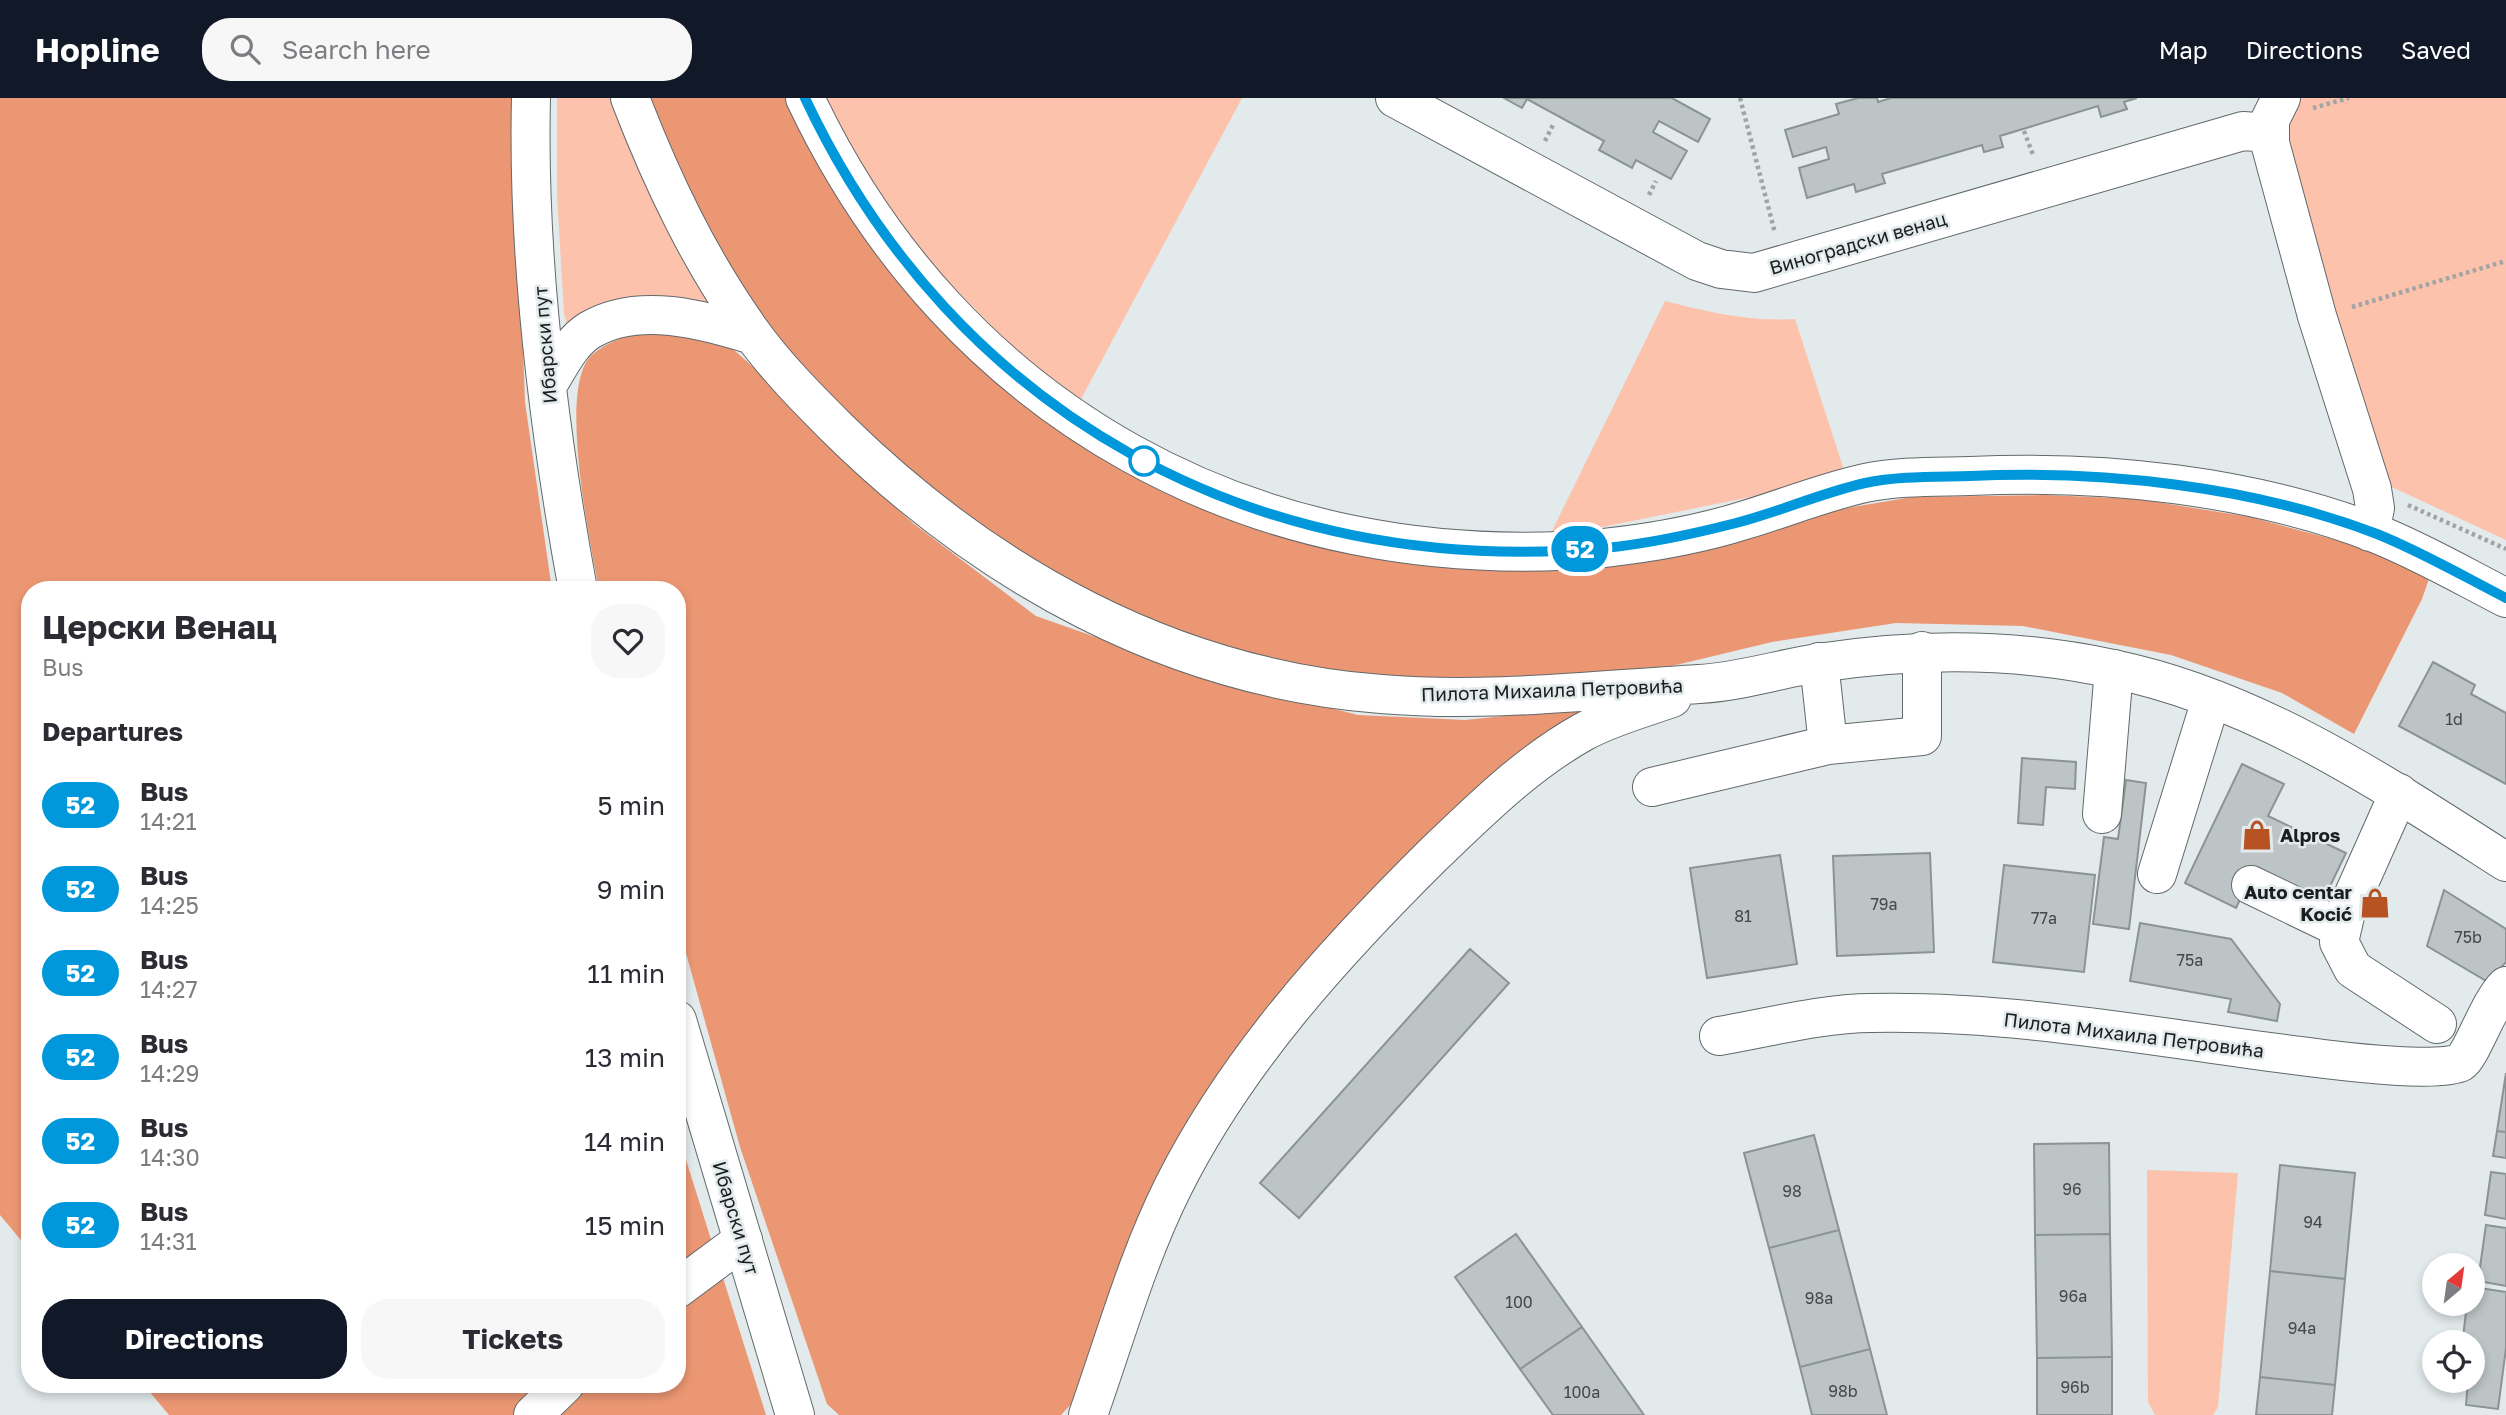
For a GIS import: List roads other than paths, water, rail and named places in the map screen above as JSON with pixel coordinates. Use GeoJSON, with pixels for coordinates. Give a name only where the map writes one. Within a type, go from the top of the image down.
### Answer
{"type":"FeatureCollection","features":[{"type":"Feature","properties":{"kind":"main road","name":"Ибарски пут"},"geometry":{"type":"LineString","coordinates":[[531,98],[533,203],[548,386],[565,520],[576,581]]}},
{"type":"Feature","properties":{"kind":"main road","name":"Пилота Михаила Петровића"},"geometry":{"type":"LineString","coordinates":[[630,98],[649,148],[691,238],[753,335],[802,393],[891,479],[990,555],[1068,603],[1173,650],[1215,664],[1322,687],[1378,694],[1482,696],[1710,684],[1819,662],[1922,652],[1989,653],[2114,669],[2211,700],[2313,745],[2399,793],[2506,862]]}},
{"type":"Feature","properties":{"kind":"main road"},"geometry":{"type":"LineString","coordinates":[[805,98],[849,183],[903,262],[976,340],[1021,380],[1072,419],[1160,470],[1235,503],[1284,519],[1357,537],[1457,551],[1605,548],[1737,523],[1867,482],[2000,476],[2094,477],[2205,489],[2313,514],[2410,548],[2506,598]]}},
{"type":"Feature","properties":{"kind":"main road","name":"Виноградски венац"},"geometry":{"type":"LineString","coordinates":[[1395,98],[1697,261],[1721,269],[1754,273],[2243,131],[2275,115],[2317,316],[2372,489],[2375,508],[2370,532]]}},
{"type":"Feature","properties":{"kind":"main road"},"geometry":{"type":"LineString","coordinates":[[548,386],[575,344],[590,330],[613,322],[664,315],[711,323],[753,335]]}},
{"type":"Feature","properties":{"kind":"main road"},"geometry":{"type":"LineString","coordinates":[[1651,787],[1828,745],[1922,736],[1922,652]]}},
{"type":"Feature","properties":{"kind":"main road"},"geometry":{"type":"LineString","coordinates":[[1819,662],[1828,745]]}},
{"type":"Feature","properties":{"kind":"main road"},"geometry":{"type":"LineString","coordinates":[[2102,814],[2114,669]]}},
{"type":"Feature","properties":{"kind":"main road","name":"Пилота Михаила Петровића"},"geometry":{"type":"LineString","coordinates":[[1088,1415],[1140,1265],[1172,1189],[1205,1126],[1287,1013],[1402,885],[1500,790],[1586,730],[1710,684]]}},
{"type":"Feature","properties":{"kind":"main road"},"geometry":{"type":"LineString","coordinates":[[2157,874],[2211,700]]}},
{"type":"Feature","properties":{"kind":"main road"},"geometry":{"type":"LineString","coordinates":[[2399,793],[2346,912],[2339,942],[2353,969],[2437,1024]]}},
{"type":"Feature","properties":{"kind":"main road"},"geometry":{"type":"LineString","coordinates":[[2251,885],[2342,929]]}},
{"type":"Feature","properties":{"kind":"main road","name":"Пилота Михаила Петровића"},"geometry":{"type":"LineString","coordinates":[[1718,1035],[1867,1013],[1961,1013],[2165,1035],[2259,1051],[2365,1064],[2454,1065],[2468,1056],[2484,1017],[2506,986]]}},
{"type":"Feature","properties":{"kind":"main road","name":"Ибарски пут"},"geometry":{"type":"LineString","coordinates":[[686,1050],[795,1415]]}},
{"type":"Feature","properties":{"kind":"main road"},"geometry":{"type":"LineString","coordinates":[[686,1282],[743,1240]]}},
{"type":"Feature","properties":{"kind":"main road"},"geometry":{"type":"LineString","coordinates":[[533,1415],[556,1393]]}},
{"type":"Feature","properties":{"kind":"place","name":"Alpros"},"geometry":{"type":"Point","coordinates":[2257,835]}},
{"type":"Feature","properties":{"kind":"place","name":"Auto centar Kocić"},"geometry":{"type":"Point","coordinates":[2375,903]}}]}
